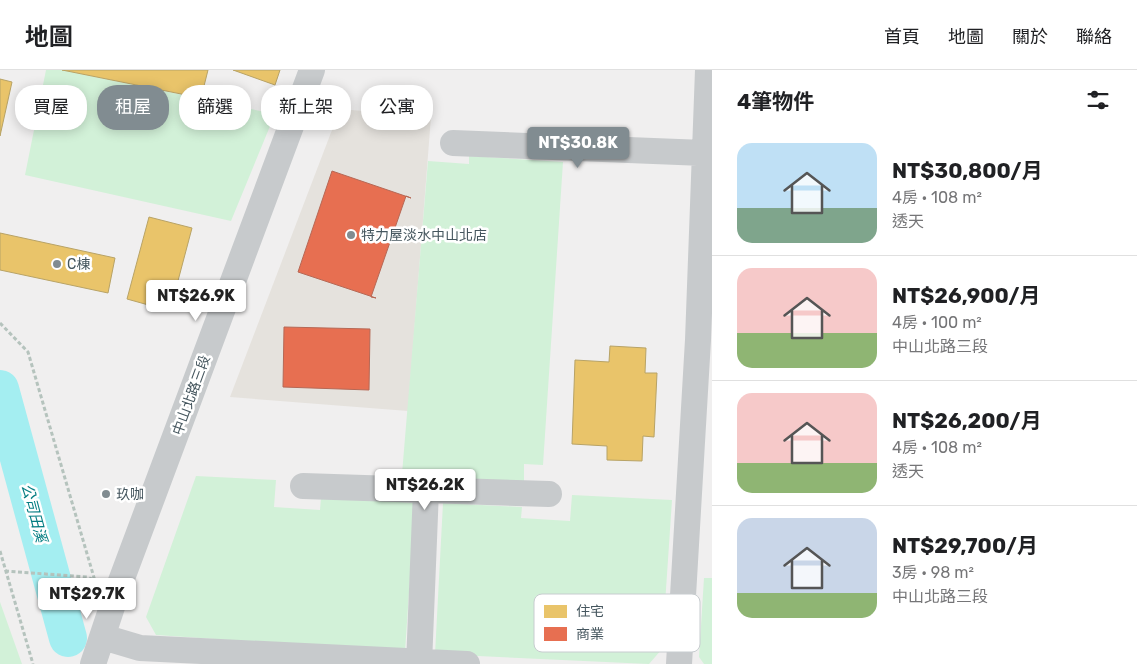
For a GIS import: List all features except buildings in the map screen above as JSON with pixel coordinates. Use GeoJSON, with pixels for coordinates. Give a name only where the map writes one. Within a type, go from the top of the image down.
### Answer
{"type":"FeatureCollection","features":[{"type":"Feature","properties":{"kind":"street","name":"中山北路三段"},"geometry":{"type":"LineString","coordinates":[[92,664],[103,637],[118,589],[312,70]]}},
{"type":"Feature","properties":{"kind":"street"},"geometry":{"type":"LineString","coordinates":[[685,594],[705,340],[704,153],[708,70]]}},
{"type":"Feature","properties":{"kind":"street"},"geometry":{"type":"LineString","coordinates":[[453,144],[704,153]]}},
{"type":"Feature","properties":{"kind":"street"},"geometry":{"type":"LineString","coordinates":[[303,486],[549,494]]}},
{"type":"Feature","properties":{"kind":"street"},"geometry":{"type":"LineString","coordinates":[[419,663],[426,490]]}},
{"type":"Feature","properties":{"kind":"street"},"geometry":{"type":"LineString","coordinates":[[103,637],[140,648],[467,664]]}},
{"type":"Feature","properties":{"kind":"path"},"geometry":{"type":"LineString","coordinates":[[0,323],[28,352],[95,580],[96,589]]}},
{"type":"Feature","properties":{"kind":"path"},"geometry":{"type":"LineString","coordinates":[[0,551],[34,664]]}},
{"type":"Feature","properties":{"kind":"path"},"geometry":{"type":"LineString","coordinates":[[5,571],[87,577]]}},
{"type":"Feature","properties":{"kind":"shaded area"},"geometry":{"type":"Polygon","coordinates":[[[351,110],[361,111],[361,130],[430,130],[408,411],[230,397],[332,130],[351,130],[351,110]]]}},
{"type":"Feature","properties":{"kind":"green space"},"geometry":{"type":"Polygon","coordinates":[[[46,70],[62,70],[135,85],[97,85],[97,130],[169,130],[169,92],[179,94],[179,130],[251,130],[251,109],[261,111],[261,130],[268,130],[231,221],[25,175],[34,130],[87,130],[87,85],[43,85],[46,70]]]}},
{"type":"Feature","properties":{"kind":"green space"},"geometry":{"type":"Polygon","coordinates":[[[469,156],[563,162],[543,465],[524,464],[524,482],[402,474],[428,161],[469,164],[469,156]]]}},
{"type":"Feature","properties":{"kind":"green space"},"geometry":{"type":"Polygon","coordinates":[[[196,476],[276,480],[274,507],[320,510],[321,497],[415,503],[405,652],[156,635],[146,617],[196,476]]]}},
{"type":"Feature","properties":{"kind":"green space"},"geometry":{"type":"Polygon","coordinates":[[[572,495],[672,500],[666,594],[534,594],[534,652],[659,652],[649,664],[435,654],[443,503],[522,507],[521,518],[570,521],[572,495]]]}},
{"type":"Feature","properties":{"kind":"green space"},"geometry":{"type":"Polygon","coordinates":[[[704,578],[712,578],[712,664],[704,664],[699,657],[704,578]]]}},
{"type":"Feature","properties":{"kind":"green space"},"geometry":{"type":"Polygon","coordinates":[[[0,602],[22,664],[0,664],[0,602]]]}},
{"type":"Feature","properties":{"kind":"waterway","name":"公司田溪"},"geometry":{"type":"LineString","coordinates":[[0,389],[68,638]]}},
{"type":"Feature","properties":{"kind":"place","name":"特力屋淡水中山北店"},"geometry":{"type":"Point","coordinates":[351,235]}},
{"type":"Feature","properties":{"kind":"place","name":"C棟"},"geometry":{"type":"Point","coordinates":[57,264]}},
{"type":"Feature","properties":{"kind":"place","name":"玖咖"},"geometry":{"type":"Point","coordinates":[106,494]}}]}
